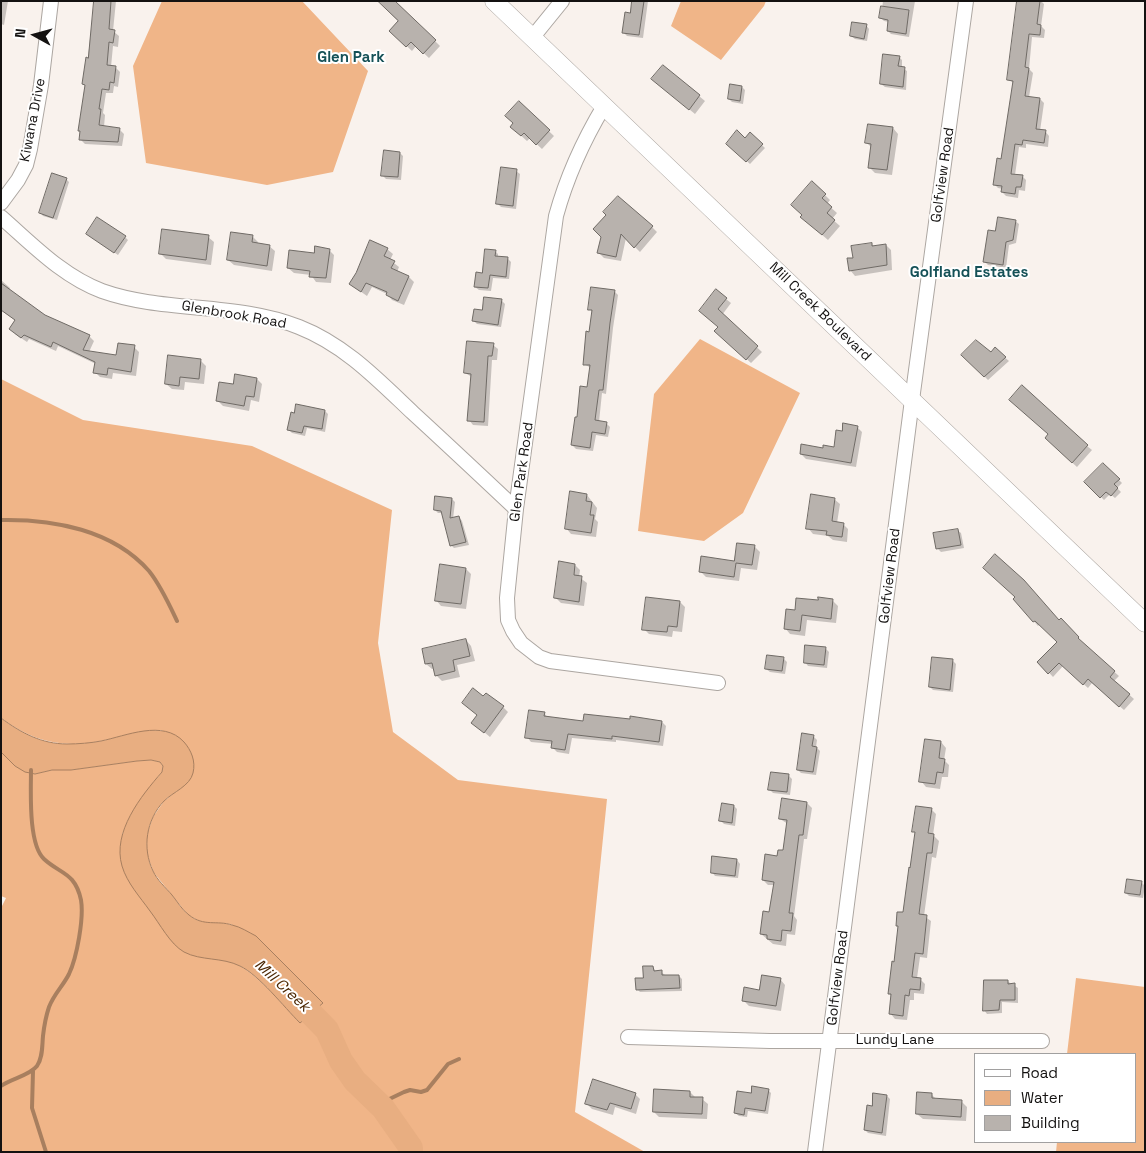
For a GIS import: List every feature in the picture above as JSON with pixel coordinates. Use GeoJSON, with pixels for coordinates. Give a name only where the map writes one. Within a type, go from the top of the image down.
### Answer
{"type":"FeatureCollection","features":[{"type":"Feature","properties":{"kind":"street","name":"Kiwana Drive"},"geometry":{"type":"LineString","coordinates":[[1,203],[18,180],[26,164],[30,149],[41,85],[51,1]]}},
{"type":"Feature","properties":{"kind":"street","name":"Mill Creek Boulevard"},"geometry":{"type":"LineString","coordinates":[[494,1],[1145,623]]}},
{"type":"Feature","properties":{"kind":"street"},"geometry":{"type":"LineString","coordinates":[[532,38],[562,1]]}},
{"type":"Feature","properties":{"kind":"street","name":"Golfview Road"},"geometry":{"type":"LineString","coordinates":[[815,1152],[912,400],[966,1]]}},
{"type":"Feature","properties":{"kind":"street","name":"Glen Park Road"},"geometry":{"type":"LineString","coordinates":[[604,106],[574,161],[563,188],[556,216],[516,509],[506,598],[507,611],[513,631],[528,649],[539,657],[718,683]]}},
{"type":"Feature","properties":{"kind":"street","name":"Glenbrook Road"},"geometry":{"type":"LineString","coordinates":[[1,217],[60,268],[100,290],[135,300],[268,318],[299,327],[326,340],[361,365],[516,509]]}},
{"type":"Feature","properties":{"kind":"street","name":"Lundy Lane"},"geometry":{"type":"LineString","coordinates":[[628,1036],[762,1040],[1042,1041]]}},
{"type":"Feature","properties":{"kind":"shaded area"},"geometry":{"type":"Polygon","coordinates":[[[162,1],[302,1],[368,71],[333,172],[267,185],[146,163],[133,66],[162,1]]]}},
{"type":"Feature","properties":{"kind":"shaded area"},"geometry":{"type":"Polygon","coordinates":[[[681,1],[766,1],[721,60],[671,26],[681,1]]]}},
{"type":"Feature","properties":{"kind":"shaded area"},"geometry":{"type":"Polygon","coordinates":[[[700,339],[800,393],[743,513],[704,541],[638,531],[654,394],[700,339]]]}},
{"type":"Feature","properties":{"kind":"shaded area"},"geometry":{"type":"Polygon","coordinates":[[[1,379],[83,420],[252,446],[392,510],[378,643],[393,732],[458,780],[607,799],[575,1112],[645,1152],[1,1152],[1,908],[6,898],[1,896],[1,752],[15,766],[35,774],[52,770],[71,770],[137,761],[151,760],[160,762],[163,766],[162,772],[122,834],[199,956],[230,962],[248,971],[272,992],[300,1023],[323,1003],[231,924],[203,923],[188,915],[154,873],[147,855],[146,837],[153,817],[164,801],[188,782],[162,730],[73,744],[48,741],[36,737],[1,718],[1,379]]]}},
{"type":"Feature","properties":{"kind":"shaded area"},"geometry":{"type":"Polygon","coordinates":[[[1076,978],[1145,987],[1145,1152],[1056,1152],[1057,1143],[1136,1143],[1136,1053],[1067,1053],[1076,978]]]}},
{"type":"Feature","properties":{"kind":"water"},"geometry":{"type":"Polygon","coordinates":[[[1,718],[32,737],[49,742],[76,744],[155,730],[166,731],[184,742],[191,752],[194,769],[188,782],[164,801],[150,825],[147,844],[150,862],[155,874],[184,911],[195,919],[235,926],[256,936],[323,1003],[300,1023],[247,970],[226,961],[197,957],[179,948],[170,939],[134,890],[122,866],[121,840],[130,815],[137,803],[162,772],[163,766],[160,762],[151,760],[137,761],[71,770],[52,770],[35,774],[25,772],[15,766],[1,752],[1,718]]]}},
{"type":"Feature","properties":{"kind":"building"},"geometry":{"type":"Polygon","coordinates":[[[94,1],[111,1],[109,29],[115,30],[113,43],[109,42],[107,65],[116,66],[114,83],[110,82],[109,90],[102,89],[99,125],[120,128],[118,142],[79,140],[80,131],[78,131],[85,85],[82,84],[86,57],[88,58],[94,1]]]}},
{"type":"Feature","properties":{"kind":"building"},"geometry":{"type":"Polygon","coordinates":[[[378,1],[395,1],[436,40],[423,54],[411,42],[406,47],[389,31],[398,21],[378,1]]]}},
{"type":"Feature","properties":{"kind":"building"},"geometry":{"type":"Polygon","coordinates":[[[632,1],[644,1],[639,35],[622,33],[625,12],[630,13],[632,1]]]}},
{"type":"Feature","properties":{"kind":"building"},"geometry":{"type":"Polygon","coordinates":[[[1017,1],[1040,1],[1037,24],[1041,25],[1040,35],[1029,34],[1025,67],[1029,68],[1025,96],[1040,98],[1036,129],[1046,130],[1044,143],[1023,140],[1022,145],[1015,144],[1011,174],[1023,175],[1021,187],[1016,187],[1015,194],[1001,192],[1002,186],[993,185],[997,158],[1001,159],[1013,81],[1007,80],[1017,1]]]}},
{"type":"Feature","properties":{"kind":"building"},"geometry":{"type":"Polygon","coordinates":[[[881,6],[909,10],[906,34],[887,31],[888,20],[879,18],[881,6]]]}},
{"type":"Feature","properties":{"kind":"building"},"geometry":{"type":"Polygon","coordinates":[[[852,22],[867,24],[864,39],[850,36],[852,22]]]}},
{"type":"Feature","properties":{"kind":"building"},"geometry":{"type":"Polygon","coordinates":[[[883,54],[900,56],[898,66],[905,67],[903,87],[880,84],[883,54]]]}},
{"type":"Feature","properties":{"kind":"building"},"geometry":{"type":"Polygon","coordinates":[[[663,65],[700,95],[689,110],[651,79],[663,65]]]}},
{"type":"Feature","properties":{"kind":"building"},"geometry":{"type":"Polygon","coordinates":[[[730,84],[742,86],[740,101],[728,99],[730,84]]]}},
{"type":"Feature","properties":{"kind":"building"},"geometry":{"type":"Polygon","coordinates":[[[519,101],[550,130],[536,145],[524,133],[521,136],[510,127],[513,123],[505,116],[519,101]]]}},
{"type":"Feature","properties":{"kind":"building"},"geometry":{"type":"Polygon","coordinates":[[[868,124],[893,127],[887,170],[868,168],[871,144],[865,143],[868,124]]]}},
{"type":"Feature","properties":{"kind":"building"},"geometry":{"type":"Polygon","coordinates":[[[737,130],[745,138],[750,132],[763,144],[746,162],[726,144],[737,130]]]}},
{"type":"Feature","properties":{"kind":"building"},"geometry":{"type":"Polygon","coordinates":[[[384,150],[400,152],[398,177],[381,176],[384,150]]]}},
{"type":"Feature","properties":{"kind":"building"},"geometry":{"type":"Polygon","coordinates":[[[501,167],[517,169],[513,206],[496,204],[501,167]]]}},
{"type":"Feature","properties":{"kind":"building"},"geometry":{"type":"Polygon","coordinates":[[[52,173],[67,178],[53,218],[39,213],[52,173]]]}},
{"type":"Feature","properties":{"kind":"building"},"geometry":{"type":"Polygon","coordinates":[[[812,181],[826,194],[822,198],[832,207],[827,213],[835,220],[822,235],[800,217],[802,215],[791,205],[812,181]]]}},
{"type":"Feature","properties":{"kind":"building"},"geometry":{"type":"Polygon","coordinates":[[[618,196],[653,226],[634,248],[621,234],[616,257],[597,253],[601,237],[593,229],[606,215],[603,212],[618,196]]]}},
{"type":"Feature","properties":{"kind":"building"},"geometry":{"type":"Polygon","coordinates":[[[97,217],[126,236],[114,253],[86,234],[97,217]]]}},
{"type":"Feature","properties":{"kind":"building"},"geometry":{"type":"Polygon","coordinates":[[[998,217],[1016,220],[1013,240],[1006,242],[1003,265],[983,262],[988,230],[995,231],[998,217]]]}},
{"type":"Feature","properties":{"kind":"building"},"geometry":{"type":"Polygon","coordinates":[[[162,229],[209,235],[206,260],[159,254],[162,229]]]}},
{"type":"Feature","properties":{"kind":"building"},"geometry":{"type":"Polygon","coordinates":[[[231,232],[253,235],[252,242],[270,245],[267,266],[227,260],[231,232]]]}},
{"type":"Feature","properties":{"kind":"building"},"geometry":{"type":"Polygon","coordinates":[[[370,240],[388,248],[384,256],[395,261],[391,268],[409,276],[398,301],[386,295],[387,292],[366,283],[361,292],[349,284],[356,273],[370,240]]]}},
{"type":"Feature","properties":{"kind":"building"},"geometry":{"type":"Polygon","coordinates":[[[872,243],[872,246],[886,244],[887,265],[849,271],[847,258],[853,258],[851,246],[872,243]]]}},
{"type":"Feature","properties":{"kind":"building"},"geometry":{"type":"Polygon","coordinates":[[[315,246],[330,249],[326,278],[309,277],[310,271],[287,268],[289,250],[314,253],[315,246]]]}},
{"type":"Feature","properties":{"kind":"building"},"geometry":{"type":"Polygon","coordinates":[[[485,249],[496,250],[495,256],[508,257],[506,277],[490,275],[488,288],[474,287],[476,272],[482,273],[485,249]]]}},
{"type":"Feature","properties":{"kind":"building"},"geometry":{"type":"Polygon","coordinates":[[[1,283],[45,315],[90,335],[83,350],[116,355],[118,343],[135,345],[131,372],[108,368],[107,375],[93,373],[95,362],[53,342],[51,347],[24,335],[21,338],[9,329],[15,320],[1,310],[1,283]]]}},
{"type":"Feature","properties":{"kind":"building"},"geometry":{"type":"Polygon","coordinates":[[[591,287],[615,290],[603,390],[599,390],[595,420],[607,422],[605,434],[592,432],[590,448],[571,445],[575,417],[577,417],[580,386],[587,387],[590,365],[583,365],[586,331],[589,332],[592,310],[588,310],[591,287]]]}},
{"type":"Feature","properties":{"kind":"building"},"geometry":{"type":"Polygon","coordinates":[[[716,289],[727,298],[718,309],[758,346],[746,360],[714,331],[718,327],[699,311],[716,289]]]}},
{"type":"Feature","properties":{"kind":"building"},"geometry":{"type":"Polygon","coordinates":[[[484,297],[502,299],[498,325],[472,321],[474,309],[482,310],[484,297]]]}},
{"type":"Feature","properties":{"kind":"building"},"geometry":{"type":"Polygon","coordinates":[[[976,340],[991,352],[995,347],[1006,357],[984,377],[961,355],[976,340]]]}},
{"type":"Feature","properties":{"kind":"building"},"geometry":{"type":"Polygon","coordinates":[[[467,341],[494,343],[492,356],[488,356],[484,422],[467,421],[471,374],[464,373],[467,341]]]}},
{"type":"Feature","properties":{"kind":"building"},"geometry":{"type":"Polygon","coordinates":[[[168,355],[201,359],[199,379],[180,377],[179,386],[165,384],[168,355]]]}},
{"type":"Feature","properties":{"kind":"building"},"geometry":{"type":"Polygon","coordinates":[[[235,374],[257,378],[254,397],[246,396],[244,406],[216,401],[219,382],[233,384],[235,374]]]}},
{"type":"Feature","properties":{"kind":"building"},"geometry":{"type":"Polygon","coordinates":[[[1022,385],[1088,445],[1072,463],[1045,438],[1048,434],[1009,400],[1022,385]]]}},
{"type":"Feature","properties":{"kind":"building"},"geometry":{"type":"Polygon","coordinates":[[[296,404],[325,410],[322,429],[304,426],[302,433],[287,430],[291,412],[294,413],[296,404]]]}},
{"type":"Feature","properties":{"kind":"building"},"geometry":{"type":"Polygon","coordinates":[[[843,423],[858,426],[851,463],[800,454],[801,444],[823,448],[823,445],[834,447],[836,430],[842,431],[843,423]]]}},
{"type":"Feature","properties":{"kind":"building"},"geometry":{"type":"Polygon","coordinates":[[[1103,463],[1120,479],[1114,484],[1118,488],[1111,496],[1106,492],[1100,498],[1084,482],[1103,463]]]}},
{"type":"Feature","properties":{"kind":"building"},"geometry":{"type":"Polygon","coordinates":[[[570,491],[587,494],[586,501],[592,502],[590,515],[594,515],[591,533],[565,529],[570,491]]]}},
{"type":"Feature","properties":{"kind":"building"},"geometry":{"type":"Polygon","coordinates":[[[811,494],[835,498],[832,521],[844,523],[842,537],[826,535],[827,531],[806,529],[811,494]]]}},
{"type":"Feature","properties":{"kind":"building"},"geometry":{"type":"Polygon","coordinates":[[[435,496],[452,498],[450,518],[459,516],[466,542],[450,546],[441,511],[434,510],[435,496]]]}},
{"type":"Feature","properties":{"kind":"building"},"geometry":{"type":"Polygon","coordinates":[[[958,529],[961,545],[936,549],[933,533],[958,529]]]}},
{"type":"Feature","properties":{"kind":"building"},"geometry":{"type":"Polygon","coordinates":[[[737,543],[755,545],[752,565],[736,563],[734,577],[699,572],[701,556],[734,561],[737,543]]]}},
{"type":"Feature","properties":{"kind":"building"},"geometry":{"type":"Polygon","coordinates":[[[995,554],[1024,580],[1059,620],[1061,618],[1078,638],[1115,671],[1110,677],[1130,694],[1119,707],[1088,679],[1083,685],[1059,663],[1048,674],[1037,662],[1057,642],[1035,621],[1033,622],[1013,599],[1015,597],[983,568],[995,554]]]}},
{"type":"Feature","properties":{"kind":"building"},"geometry":{"type":"Polygon","coordinates":[[[559,561],[575,564],[574,575],[582,576],[579,602],[554,598],[559,561]]]}},
{"type":"Feature","properties":{"kind":"building"},"geometry":{"type":"Polygon","coordinates":[[[440,564],[466,568],[461,604],[435,601],[440,564]]]}},
{"type":"Feature","properties":{"kind":"building"},"geometry":{"type":"Polygon","coordinates":[[[646,597],[680,601],[677,627],[668,626],[667,632],[642,630],[646,597]]]}},
{"type":"Feature","properties":{"kind":"building"},"geometry":{"type":"Polygon","coordinates":[[[818,597],[833,599],[831,619],[802,615],[800,631],[784,629],[786,609],[795,610],[796,598],[818,600],[818,597]]]}},
{"type":"Feature","properties":{"kind":"building"},"geometry":{"type":"Polygon","coordinates":[[[466,639],[470,656],[453,660],[455,671],[435,676],[432,663],[425,664],[422,649],[466,639]]]}},
{"type":"Feature","properties":{"kind":"building"},"geometry":{"type":"Polygon","coordinates":[[[805,645],[826,647],[824,665],[804,663],[805,645]]]}},
{"type":"Feature","properties":{"kind":"building"},"geometry":{"type":"Polygon","coordinates":[[[767,655],[784,657],[782,671],[765,669],[767,655]]]}},
{"type":"Feature","properties":{"kind":"building"},"geometry":{"type":"Polygon","coordinates":[[[932,657],[953,659],[950,690],[929,687],[932,657]]]}},
{"type":"Feature","properties":{"kind":"building"},"geometry":{"type":"Polygon","coordinates":[[[473,688],[483,696],[486,693],[504,706],[484,733],[471,723],[477,715],[462,703],[473,688]]]}},
{"type":"Feature","properties":{"kind":"building"},"geometry":{"type":"Polygon","coordinates":[[[529,710],[545,712],[544,716],[583,721],[584,714],[630,719],[630,716],[662,721],[659,742],[612,736],[612,739],[568,734],[565,750],[551,748],[552,741],[525,738],[529,710]]]}},
{"type":"Feature","properties":{"kind":"building"},"geometry":{"type":"Polygon","coordinates":[[[802,733],[814,735],[812,746],[817,747],[813,772],[797,770],[802,733]]]}},
{"type":"Feature","properties":{"kind":"building"},"geometry":{"type":"Polygon","coordinates":[[[925,739],[941,741],[939,758],[945,759],[943,773],[937,772],[935,784],[919,782],[925,739]]]}},
{"type":"Feature","properties":{"kind":"building"},"geometry":{"type":"Polygon","coordinates":[[[771,772],[789,774],[787,792],[768,790],[771,772]]]}},
{"type":"Feature","properties":{"kind":"building"},"geometry":{"type":"Polygon","coordinates":[[[782,798],[807,802],[803,835],[799,835],[789,913],[793,913],[791,931],[782,930],[781,941],[767,939],[767,935],[760,934],[763,911],[769,912],[774,882],[762,880],[765,854],[777,856],[778,850],[783,850],[787,820],[779,819],[782,798]]]}},
{"type":"Feature","properties":{"kind":"building"},"geometry":{"type":"Polygon","coordinates":[[[722,803],[734,805],[732,823],[719,821],[722,803]]]}},
{"type":"Feature","properties":{"kind":"building"},"geometry":{"type":"Polygon","coordinates":[[[916,806],[932,808],[928,833],[934,834],[932,853],[927,853],[919,914],[927,915],[923,954],[915,953],[912,977],[921,978],[920,990],[910,989],[909,996],[905,995],[903,1016],[889,1014],[891,994],[888,994],[898,926],[896,926],[897,912],[903,912],[910,868],[915,832],[912,832],[916,806]]]}},
{"type":"Feature","properties":{"kind":"building"},"geometry":{"type":"Polygon","coordinates":[[[712,856],[737,859],[735,876],[711,873],[712,856]]]}},
{"type":"Feature","properties":{"kind":"building"},"geometry":{"type":"Polygon","coordinates":[[[1127,879],[1142,881],[1140,895],[1125,893],[1127,879]]]}},
{"type":"Feature","properties":{"kind":"building"},"geometry":{"type":"Polygon","coordinates":[[[643,966],[653,966],[654,971],[662,970],[662,975],[679,975],[680,988],[636,990],[635,978],[643,978],[643,966]]]}},
{"type":"Feature","properties":{"kind":"building"},"geometry":{"type":"Polygon","coordinates":[[[762,975],[781,978],[776,1006],[742,1001],[744,987],[759,990],[762,975]]]}},
{"type":"Feature","properties":{"kind":"building"},"geometry":{"type":"Polygon","coordinates":[[[984,980],[1008,980],[1008,984],[1015,983],[1015,1000],[1000,1000],[999,1010],[983,1011],[984,980]]]}},
{"type":"Feature","properties":{"kind":"building"},"geometry":{"type":"Polygon","coordinates":[[[593,1079],[636,1093],[631,1109],[610,1103],[607,1110],[585,1104],[593,1079]]]}},
{"type":"Feature","properties":{"kind":"building"},"geometry":{"type":"Polygon","coordinates":[[[752,1086],[769,1089],[765,1111],[745,1108],[744,1115],[734,1113],[737,1091],[751,1093],[752,1086]]]}},
{"type":"Feature","properties":{"kind":"building"},"geometry":{"type":"Polygon","coordinates":[[[654,1089],[690,1091],[690,1097],[703,1097],[702,1114],[653,1112],[654,1089]]]}},
{"type":"Feature","properties":{"kind":"building"},"geometry":{"type":"Polygon","coordinates":[[[917,1092],[932,1093],[932,1098],[962,1100],[961,1117],[916,1114],[917,1092]]]}},
{"type":"Feature","properties":{"kind":"building"},"geometry":{"type":"Polygon","coordinates":[[[873,1093],[887,1095],[882,1133],[864,1130],[867,1105],[872,1106],[873,1093]]]}},
{"type":"Feature","properties":{"kind":"waterway"},"geometry":{"type":"LineString","coordinates":[[1,520],[21,520],[62,525],[100,537],[118,546],[149,571],[161,589],[177,621]]}},
{"type":"Feature","properties":{"kind":"waterway"},"geometry":{"type":"LineString","coordinates":[[1,1086],[30,1072],[39,1063],[48,1010],[72,967],[81,927],[81,900],[75,884],[44,859],[35,842],[31,803],[31,770]]}},
{"type":"Feature","properties":{"kind":"waterway","name":"Mill Creek"},"geometry":{"type":"LineString","coordinates":[[288,990],[327,1030],[341,1061],[355,1081],[383,1108],[411,1148],[411,1152]]}},
{"type":"Feature","properties":{"kind":"waterway"},"geometry":{"type":"LineString","coordinates":[[379,1104],[410,1090],[421,1092],[427,1090],[448,1064],[459,1059]]}},
{"type":"Feature","properties":{"kind":"waterway"},"geometry":{"type":"LineString","coordinates":[[33,1071],[32,1108],[46,1152]]}},
{"type":"Feature","properties":{"kind":"district","name":"Glen Park"},"geometry":{"type":"Point","coordinates":[351,58]}},
{"type":"Feature","properties":{"kind":"district","name":"Golfland Estates"},"geometry":{"type":"Point","coordinates":[969,273]}}]}
